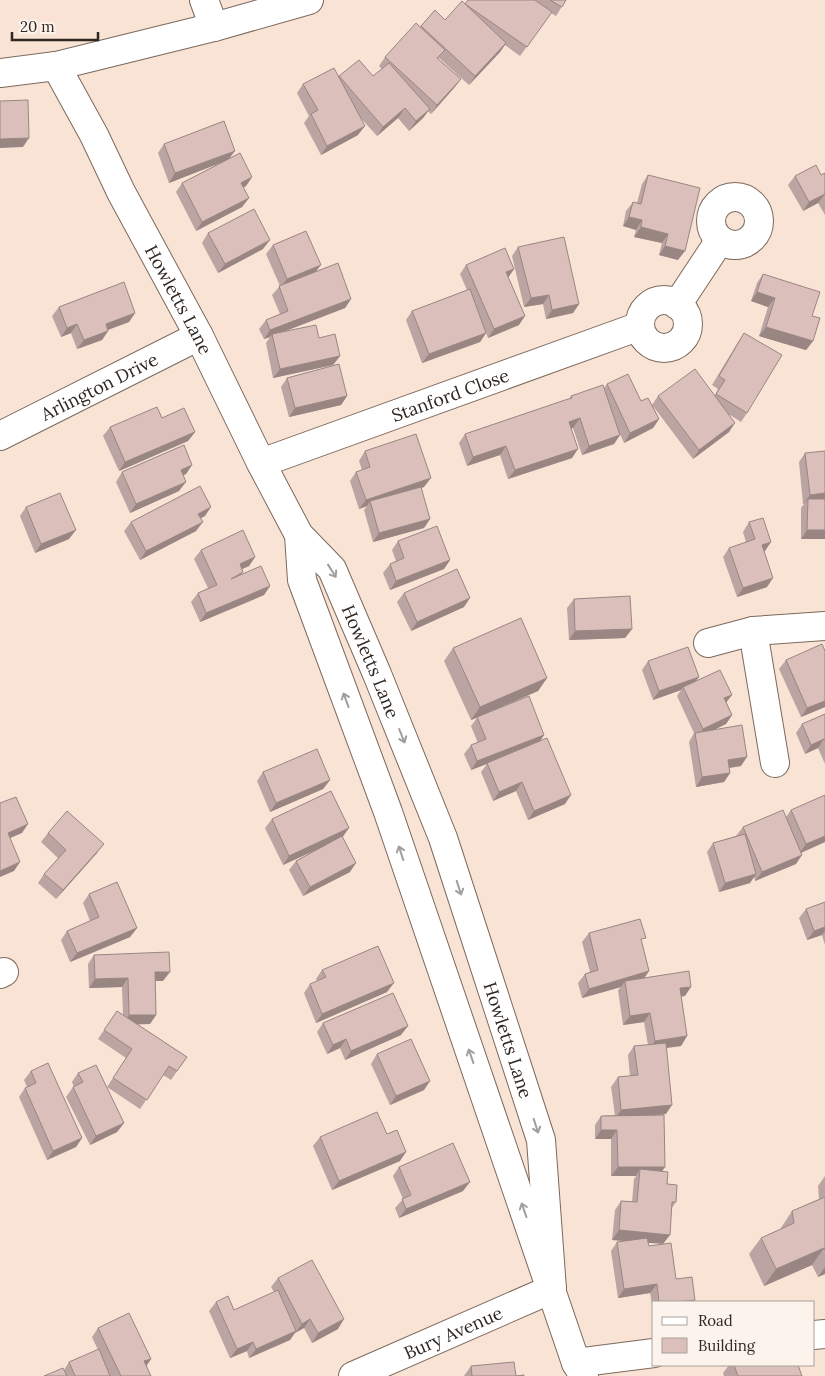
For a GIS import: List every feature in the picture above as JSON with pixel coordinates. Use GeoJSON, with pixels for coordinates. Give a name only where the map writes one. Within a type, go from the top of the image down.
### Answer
{"type":"FeatureCollection","features":[{"type":"Feature","properties":{"kind":"street"},"geometry":{"type":"LineString","coordinates":[[204,0],[214,27]]}},
{"type":"Feature","properties":{"kind":"street"},"geometry":{"type":"LineString","coordinates":[[0,73],[56,66],[214,27],[309,0]]}},
{"type":"Feature","properties":{"kind":"street","name":"Howletts Lane"},"geometry":{"type":"LineString","coordinates":[[56,66],[94,135],[121,192],[199,336],[261,463],[299,534],[332,569],[377,674],[443,838],[541,1140],[552,1289]]}},
{"type":"Feature","properties":{"kind":"street"},"geometry":{"type":"LineString","coordinates":[[677,304],[720,240]]}},
{"type":"Feature","properties":{"kind":"street"},"geometry":{"type":"LineString","coordinates":[[670,301],[677,304],[687,317],[687,333],[682,340],[669,348],[653,346],[642,334],[640,326],[644,311],[655,302],[670,301]]}},
{"type":"Feature","properties":{"kind":"street","name":"Stanford Close"},"geometry":{"type":"LineString","coordinates":[[261,463],[640,326]]}},
{"type":"Feature","properties":{"kind":"street","name":"Arlington Drive"},"geometry":{"type":"LineString","coordinates":[[0,436],[199,336]]}},
{"type":"Feature","properties":{"kind":"street","name":"Howletts Lane"},"geometry":{"type":"LineString","coordinates":[[299,534],[302,580],[388,812],[580,1369]]}},
{"type":"Feature","properties":{"kind":"street"},"geometry":{"type":"LineString","coordinates":[[708,643],[754,631],[825,626]]}},
{"type":"Feature","properties":{"kind":"street"},"geometry":{"type":"LineString","coordinates":[[754,631],[775,763]]}},
{"type":"Feature","properties":{"kind":"street"},"geometry":{"type":"LineString","coordinates":[[388,812],[427,798]]}},
{"type":"Feature","properties":{"kind":"street","name":"Bury Avenue"},"geometry":{"type":"LineString","coordinates":[[354,1376],[552,1289]]}},
{"type":"Feature","properties":{"kind":"street"},"geometry":{"type":"LineString","coordinates":[[580,1369],[652,1352]]}},
{"type":"Feature","properties":{"kind":"building"},"geometry":{"type":"Polygon","coordinates":[[[468,0],[535,0],[552,12],[527,47],[465,4],[468,0]]]}},
{"type":"Feature","properties":{"kind":"building"},"geometry":{"type":"Polygon","coordinates":[[[550,0],[566,0],[562,7],[550,0]]]}},
{"type":"Feature","properties":{"kind":"building"},"geometry":{"type":"Polygon","coordinates":[[[462,1],[506,43],[475,76],[421,26],[435,10],[445,20],[462,1]]]}},
{"type":"Feature","properties":{"kind":"building"},"geometry":{"type":"Polygon","coordinates":[[[416,23],[445,50],[437,58],[461,79],[437,105],[385,57],[416,23]]]}},
{"type":"Feature","properties":{"kind":"building"},"geometry":{"type":"Polygon","coordinates":[[[359,60],[373,76],[389,63],[430,109],[416,121],[405,108],[383,127],[339,76],[359,60]]]}},
{"type":"Feature","properties":{"kind":"building"},"geometry":{"type":"Polygon","coordinates":[[[334,68],[365,126],[327,146],[311,114],[318,110],[303,84],[334,68]]]}},
{"type":"Feature","properties":{"kind":"building"},"geometry":{"type":"Polygon","coordinates":[[[28,100],[29,138],[0,139],[0,101],[28,100]]]}},
{"type":"Feature","properties":{"kind":"building"},"geometry":{"type":"Polygon","coordinates":[[[224,121],[235,151],[175,173],[164,144],[224,121]]]}},
{"type":"Feature","properties":{"kind":"building"},"geometry":{"type":"Polygon","coordinates":[[[240,153],[252,177],[241,183],[249,198],[202,222],[182,183],[240,153]]]}},
{"type":"Feature","properties":{"kind":"building"},"geometry":{"type":"Polygon","coordinates":[[[816,165],[821,175],[825,173],[825,194],[809,202],[795,176],[816,165]]]}},
{"type":"Feature","properties":{"kind":"building"},"geometry":{"type":"Polygon","coordinates":[[[648,175],[700,188],[685,251],[665,246],[668,234],[641,227],[642,220],[629,217],[633,202],[641,204],[648,175]]]}},
{"type":"Feature","properties":{"kind":"building"},"geometry":{"type":"Polygon","coordinates":[[[254,209],[270,240],[225,264],[208,233],[254,209]]]}},
{"type":"Feature","properties":{"kind":"building"},"geometry":{"type":"Polygon","coordinates":[[[306,231],[321,265],[287,279],[273,245],[306,231]]]}},
{"type":"Feature","properties":{"kind":"building"},"geometry":{"type":"Polygon","coordinates":[[[564,237],[579,304],[552,310],[549,295],[531,298],[518,247],[564,237]]]}},
{"type":"Feature","properties":{"kind":"building"},"geometry":{"type":"Polygon","coordinates":[[[505,248],[514,269],[506,272],[525,316],[494,329],[466,265],[505,248]]]}},
{"type":"Feature","properties":{"kind":"building"},"geometry":{"type":"Polygon","coordinates":[[[338,263],[351,299],[270,330],[266,320],[288,311],[279,286],[338,263]]]}},
{"type":"Feature","properties":{"kind":"building"},"geometry":{"type":"Polygon","coordinates":[[[763,274],[820,292],[812,316],[820,318],[813,341],[766,327],[775,298],[757,292],[763,274]]]}},
{"type":"Feature","properties":{"kind":"building"},"geometry":{"type":"Polygon","coordinates":[[[124,282],[135,313],[106,324],[108,331],[84,340],[77,324],[67,328],[59,307],[124,282]]]}},
{"type":"Feature","properties":{"kind":"building"},"geometry":{"type":"Polygon","coordinates":[[[470,289],[486,333],[429,354],[412,311],[470,289]]]}},
{"type":"Feature","properties":{"kind":"building"},"geometry":{"type":"Polygon","coordinates":[[[316,325],[319,338],[335,334],[340,356],[280,369],[272,334],[316,325]]]}},
{"type":"Feature","properties":{"kind":"building"},"geometry":{"type":"Polygon","coordinates":[[[744,333],[782,355],[747,413],[716,394],[725,380],[719,376],[744,333]]]}},
{"type":"Feature","properties":{"kind":"building"},"geometry":{"type":"Polygon","coordinates":[[[339,364],[347,396],[295,408],[287,378],[339,364]]]}},
{"type":"Feature","properties":{"kind":"building"},"geometry":{"type":"Polygon","coordinates":[[[695,369],[735,423],[699,450],[658,396],[695,369]]]}},
{"type":"Feature","properties":{"kind":"building"},"geometry":{"type":"Polygon","coordinates":[[[628,374],[641,401],[648,398],[659,419],[630,433],[607,384],[628,374]]]}},
{"type":"Feature","properties":{"kind":"building"},"geometry":{"type":"Polygon","coordinates":[[[603,385],[620,435],[589,446],[580,418],[569,422],[578,449],[515,470],[506,446],[473,457],[465,434],[572,398],[571,396],[603,385]]]}},
{"type":"Feature","properties":{"kind":"building"},"geometry":{"type":"Polygon","coordinates":[[[157,407],[162,418],[184,408],[195,432],[125,462],[110,427],[157,407]]]}},
{"type":"Feature","properties":{"kind":"building"},"geometry":{"type":"Polygon","coordinates":[[[416,434],[431,478],[366,500],[356,472],[370,467],[365,451],[416,434]]]}},
{"type":"Feature","properties":{"kind":"building"},"geometry":{"type":"Polygon","coordinates":[[[184,445],[192,465],[181,470],[186,482],[136,504],[122,472],[184,445]]]}},
{"type":"Feature","properties":{"kind":"building"},"geometry":{"type":"Polygon","coordinates":[[[825,451],[825,493],[810,495],[805,453],[825,451]]]}},
{"type":"Feature","properties":{"kind":"building"},"geometry":{"type":"Polygon","coordinates":[[[200,486],[211,507],[198,514],[203,522],[146,551],[131,522],[200,486]]]}},
{"type":"Feature","properties":{"kind":"building"},"geometry":{"type":"Polygon","coordinates":[[[421,487],[430,519],[379,533],[370,501],[421,487]]]}},
{"type":"Feature","properties":{"kind":"building"},"geometry":{"type":"Polygon","coordinates":[[[60,493],[76,530],[41,544],[26,507],[60,493]]]}},
{"type":"Feature","properties":{"kind":"building"},"geometry":{"type":"Polygon","coordinates":[[[808,499],[825,499],[825,530],[807,530],[808,499]]]}},
{"type":"Feature","properties":{"kind":"building"},"geometry":{"type":"Polygon","coordinates":[[[763,518],[771,542],[762,545],[773,578],[743,588],[729,548],[755,539],[749,522],[763,518]]]}},
{"type":"Feature","properties":{"kind":"building"},"geometry":{"type":"Polygon","coordinates":[[[437,526],[450,560],[396,581],[390,564],[404,558],[398,541],[437,526]]]}},
{"type":"Feature","properties":{"kind":"building"},"geometry":{"type":"Polygon","coordinates":[[[243,530],[255,557],[240,564],[243,572],[231,579],[261,566],[270,586],[206,613],[198,593],[217,585],[201,550],[243,530]]]}},
{"type":"Feature","properties":{"kind":"building"},"geometry":{"type":"Polygon","coordinates":[[[457,569],[470,598],[417,622],[404,593],[457,569]]]}},
{"type":"Feature","properties":{"kind":"building"},"geometry":{"type":"Polygon","coordinates":[[[630,596],[632,629],[575,631],[574,599],[630,596]]]}},
{"type":"Feature","properties":{"kind":"building"},"geometry":{"type":"Polygon","coordinates":[[[521,618],[547,678],[480,707],[453,648],[521,618]]]}},
{"type":"Feature","properties":{"kind":"building"},"geometry":{"type":"Polygon","coordinates":[[[822,644],[825,651],[825,701],[807,708],[786,660],[822,644]]]}},
{"type":"Feature","properties":{"kind":"building"},"geometry":{"type":"Polygon","coordinates":[[[688,647],[699,677],[659,691],[648,661],[688,647]]]}},
{"type":"Feature","properties":{"kind":"building"},"geometry":{"type":"Polygon","coordinates":[[[720,670],[732,695],[724,698],[732,715],[703,729],[683,687],[720,670]]]}},
{"type":"Feature","properties":{"kind":"building"},"geometry":{"type":"Polygon","coordinates":[[[529,696],[544,735],[477,761],[471,745],[486,739],[477,717],[529,696]]]}},
{"type":"Feature","properties":{"kind":"building"},"geometry":{"type":"Polygon","coordinates":[[[825,714],[825,740],[811,745],[802,724],[825,714]]]}},
{"type":"Feature","properties":{"kind":"building"},"geometry":{"type":"Polygon","coordinates":[[[742,725],[747,757],[728,760],[730,773],[702,777],[695,733],[742,725]]]}},
{"type":"Feature","properties":{"kind":"building"},"geometry":{"type":"Polygon","coordinates":[[[547,738],[571,795],[534,811],[522,782],[499,792],[487,763],[547,738]]]}},
{"type":"Feature","properties":{"kind":"building"},"geometry":{"type":"Polygon","coordinates":[[[317,749],[330,780],[276,803],[263,772],[317,749]]]}},
{"type":"Feature","properties":{"kind":"building"},"geometry":{"type":"Polygon","coordinates":[[[331,791],[349,828],[289,856],[272,819],[331,791]]]}},
{"type":"Feature","properties":{"kind":"building"},"geometry":{"type":"Polygon","coordinates":[[[825,795],[825,836],[806,844],[791,810],[825,795]]]}},
{"type":"Feature","properties":{"kind":"building"},"geometry":{"type":"Polygon","coordinates":[[[16,797],[28,824],[8,833],[20,862],[0,871],[0,803],[16,797]]]}},
{"type":"Feature","properties":{"kind":"building"},"geometry":{"type":"Polygon","coordinates":[[[783,810],[802,855],[762,872],[743,827],[783,810]]]}},
{"type":"Feature","properties":{"kind":"building"},"geometry":{"type":"Polygon","coordinates":[[[67,811],[104,844],[63,890],[44,874],[66,850],[48,833],[67,811]]]}},
{"type":"Feature","properties":{"kind":"building"},"geometry":{"type":"Polygon","coordinates":[[[745,834],[756,874],[725,883],[713,843],[745,834]]]}},
{"type":"Feature","properties":{"kind":"building"},"geometry":{"type":"Polygon","coordinates":[[[342,836],[356,863],[310,887],[296,861],[342,836]]]}},
{"type":"Feature","properties":{"kind":"building"},"geometry":{"type":"Polygon","coordinates":[[[117,882],[137,928],[77,953],[67,931],[99,917],[89,894],[117,882]]]}},
{"type":"Feature","properties":{"kind":"building"},"geometry":{"type":"Polygon","coordinates":[[[825,902],[825,927],[814,931],[806,909],[825,902]]]}},
{"type":"Feature","properties":{"kind":"building"},"geometry":{"type":"Polygon","coordinates":[[[640,919],[646,938],[641,939],[649,971],[589,989],[585,974],[598,970],[589,933],[640,919]]]}},
{"type":"Feature","properties":{"kind":"building"},"geometry":{"type":"Polygon","coordinates":[[[378,946],[394,983],[322,1014],[310,984],[326,977],[322,970],[378,946]]]}},
{"type":"Feature","properties":{"kind":"building"},"geometry":{"type":"Polygon","coordinates":[[[169,952],[170,972],[155,972],[156,1015],[129,1015],[128,978],[95,979],[94,955],[169,952]]]}},
{"type":"Feature","properties":{"kind":"building"},"geometry":{"type":"Polygon","coordinates":[[[689,971],[691,987],[680,988],[687,1036],[655,1041],[650,1013],[630,1016],[625,981],[689,971]]]}},
{"type":"Feature","properties":{"kind":"building"},"geometry":{"type":"Polygon","coordinates":[[[393,993],[408,1026],[351,1051],[346,1039],[333,1045],[323,1023],[393,993]]]}},
{"type":"Feature","properties":{"kind":"building"},"geometry":{"type":"Polygon","coordinates":[[[117,1011],[187,1057],[177,1071],[169,1066],[147,1100],[113,1078],[132,1049],[104,1030],[117,1011]]]}},
{"type":"Feature","properties":{"kind":"building"},"geometry":{"type":"Polygon","coordinates":[[[411,1039],[430,1081],[396,1096],[377,1054],[411,1039]]]}},
{"type":"Feature","properties":{"kind":"building"},"geometry":{"type":"Polygon","coordinates":[[[666,1043],[672,1105],[621,1110],[618,1077],[638,1075],[634,1046],[666,1043]]]}},
{"type":"Feature","properties":{"kind":"building"},"geometry":{"type":"Polygon","coordinates":[[[48,1063],[82,1138],[53,1151],[25,1088],[36,1083],[31,1071],[48,1063]]]}},
{"type":"Feature","properties":{"kind":"building"},"geometry":{"type":"Polygon","coordinates":[[[96,1065],[124,1123],[96,1136],[73,1087],[83,1082],[78,1073],[96,1065]]]}},
{"type":"Feature","properties":{"kind":"building"},"geometry":{"type":"Polygon","coordinates":[[[377,1112],[387,1134],[397,1130],[406,1152],[339,1181],[320,1137],[377,1112]]]}},
{"type":"Feature","properties":{"kind":"building"},"geometry":{"type":"Polygon","coordinates":[[[664,1115],[665,1167],[618,1167],[617,1130],[601,1130],[601,1116],[664,1115]]]}},
{"type":"Feature","properties":{"kind":"building"},"geometry":{"type":"Polygon","coordinates":[[[453,1143],[470,1182],[406,1209],[402,1199],[411,1195],[399,1167],[453,1143]]]}},
{"type":"Feature","properties":{"kind":"building"},"geometry":{"type":"Polygon","coordinates":[[[640,1169],[668,1172],[667,1184],[677,1185],[676,1202],[672,1202],[670,1235],[619,1230],[621,1201],[637,1202],[640,1169]]]}},
{"type":"Feature","properties":{"kind":"building"},"geometry":{"type":"Polygon","coordinates":[[[825,1197],[825,1250],[824,1248],[776,1269],[761,1238],[794,1223],[792,1211],[825,1197]]]}},
{"type":"Feature","properties":{"kind":"building"},"geometry":{"type":"Polygon","coordinates":[[[647,1238],[649,1246],[671,1243],[676,1279],[692,1277],[695,1300],[659,1301],[657,1284],[624,1289],[617,1242],[647,1238]]]}},
{"type":"Feature","properties":{"kind":"building"},"geometry":{"type":"Polygon","coordinates":[[[312,1260],[344,1319],[318,1333],[310,1319],[302,1324],[278,1278],[312,1260]]]}},
{"type":"Feature","properties":{"kind":"building"},"geometry":{"type":"Polygon","coordinates":[[[278,1290],[296,1331],[256,1349],[253,1342],[237,1349],[216,1302],[228,1296],[234,1310],[278,1290]]]}},
{"type":"Feature","properties":{"kind":"building"},"geometry":{"type":"Polygon","coordinates":[[[129,1313],[151,1359],[144,1361],[151,1376],[121,1376],[98,1328],[129,1313]]]}},
{"type":"Feature","properties":{"kind":"building"},"geometry":{"type":"Polygon","coordinates":[[[99,1349],[110,1376],[75,1376],[69,1362],[99,1349]]]}},
{"type":"Feature","properties":{"kind":"building"},"geometry":{"type":"Polygon","coordinates":[[[514,1362],[516,1376],[472,1376],[471,1366],[514,1362]]]}},
{"type":"Feature","properties":{"kind":"building"},"geometry":{"type":"Polygon","coordinates":[[[734,1366],[798,1366],[802,1376],[738,1376],[734,1366]]]}},
{"type":"Feature","properties":{"kind":"building"},"geometry":{"type":"Polygon","coordinates":[[[63,1368],[67,1376],[44,1376],[63,1368]]]}}]}
